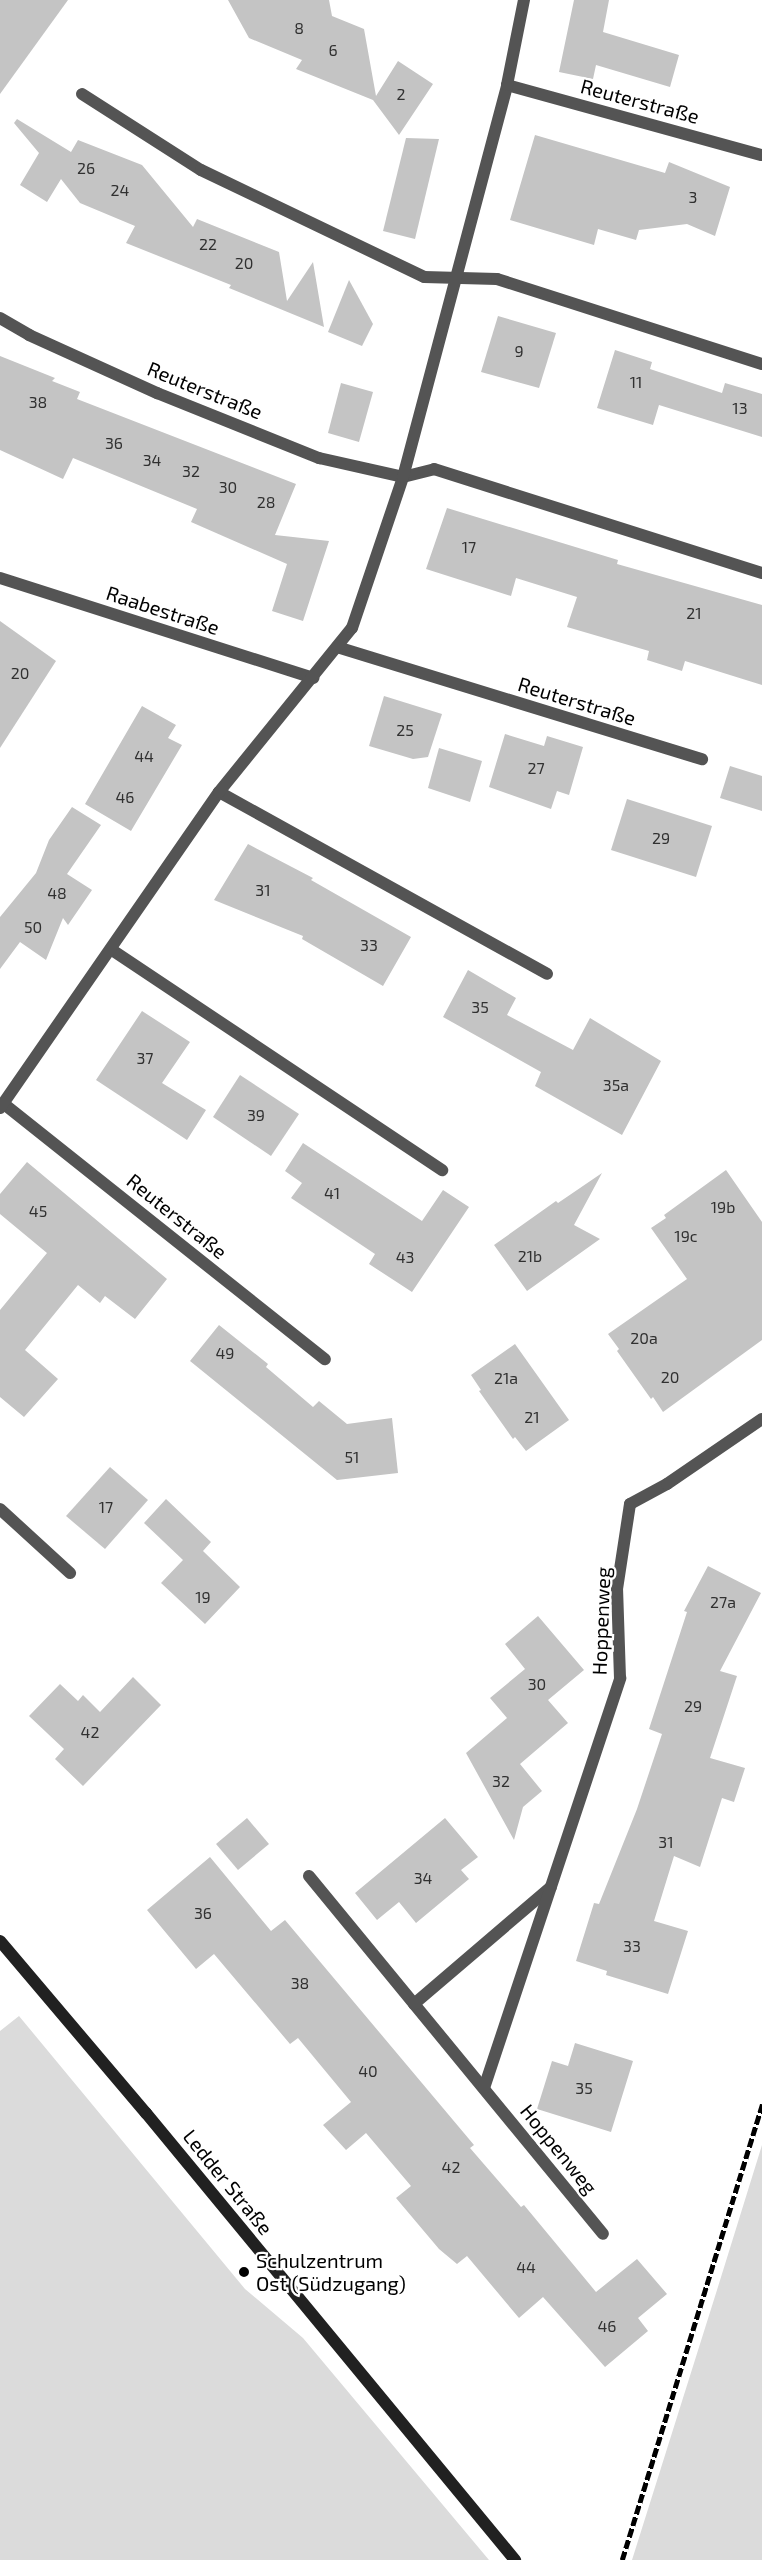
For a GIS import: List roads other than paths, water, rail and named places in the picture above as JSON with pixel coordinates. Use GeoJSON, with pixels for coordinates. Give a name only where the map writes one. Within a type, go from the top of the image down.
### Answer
{"type":"FeatureCollection","features":[{"type":"Feature","properties":{"kind":"main road","name":"Ledder Straße"},"geometry":{"type":"LineString","coordinates":[[0,1941],[146,2113],[515,2560]]}},
{"type":"Feature","properties":{"kind":"street","name":"Reuterstraße"},"geometry":{"type":"LineString","coordinates":[[325,1359],[2,1106],[112,950],[219,792],[352,628],[403,477],[507,85],[524,0]]}},
{"type":"Feature","properties":{"kind":"street","name":"Reuterstraße"},"geometry":{"type":"LineString","coordinates":[[507,85],[762,155]]}},
{"type":"Feature","properties":{"kind":"street"},"geometry":{"type":"LineString","coordinates":[[82,94],[201,170],[424,277],[497,279],[762,364]]}},
{"type":"Feature","properties":{"kind":"street","name":"Reuterstraße"},"geometry":{"type":"LineString","coordinates":[[0,318],[29,335],[157,393],[319,458],[403,477],[434,469],[762,573]]}},
{"type":"Feature","properties":{"kind":"street","name":"Raabestraße"},"geometry":{"type":"LineString","coordinates":[[0,578],[313,678]]}},
{"type":"Feature","properties":{"kind":"street","name":"Reuterstraße"},"geometry":{"type":"LineString","coordinates":[[337,647],[702,759]]}},
{"type":"Feature","properties":{"kind":"street"},"geometry":{"type":"LineString","coordinates":[[219,792],[547,974]]}},
{"type":"Feature","properties":{"kind":"street"},"geometry":{"type":"LineString","coordinates":[[112,950],[442,1170]]}},
{"type":"Feature","properties":{"kind":"street","name":"Hoppenweg"},"geometry":{"type":"LineString","coordinates":[[484,2088],[621,1678],[617,1589],[630,1504],[667,1484],[762,1419]]}},
{"type":"Feature","properties":{"kind":"street"},"geometry":{"type":"LineString","coordinates":[[0,1509],[70,1573]]}},
{"type":"Feature","properties":{"kind":"street","name":"Hoppenweg"},"geometry":{"type":"LineString","coordinates":[[309,1876],[603,2234]]}},
{"type":"Feature","properties":{"kind":"street"},"geometry":{"type":"LineString","coordinates":[[414,2004],[552,1886]]}},
{"type":"Feature","properties":{"kind":"railway"},"geometry":{"type":"LineString","coordinates":[[622,2560],[762,2104]]}},
{"type":"Feature","properties":{"kind":"place","name":"Schulzentrum Ost (Südzugang)"},"geometry":{"type":"Point","coordinates":[244,2272]}}]}
